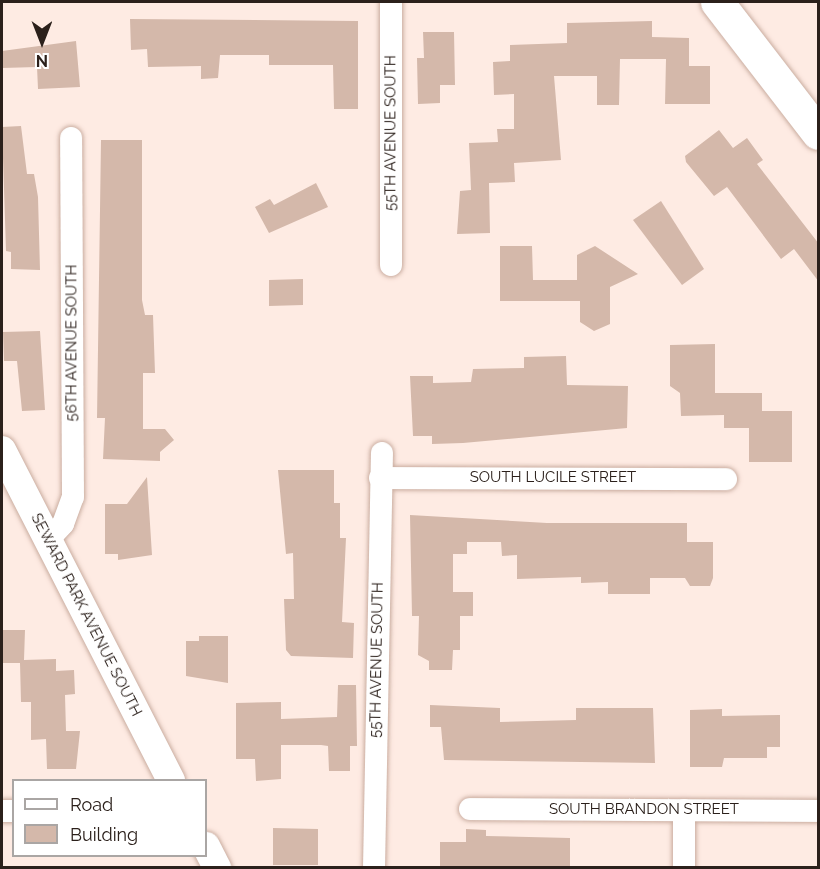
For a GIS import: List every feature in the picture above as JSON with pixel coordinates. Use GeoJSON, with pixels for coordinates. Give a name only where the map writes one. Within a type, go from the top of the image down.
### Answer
{"type":"FeatureCollection","features":[{"type":"Feature","properties":{"kind":"main road"},"geometry":{"type":"LineString","coordinates":[[717,2],[819,133]]}},
{"type":"Feature","properties":{"kind":"street","name":"55TH AVENUE SOUTH"},"geometry":{"type":"LineString","coordinates":[[391,2],[391,265]]}},
{"type":"Feature","properties":{"kind":"street","name":"56TH AVENUE SOUTH"},"geometry":{"type":"LineString","coordinates":[[48,540],[63,524],[72,497],[72,138]]}},
{"type":"Feature","properties":{"kind":"street","name":"SEWARD PARK AVENUE SOUTH"},"geometry":{"type":"LineString","coordinates":[[2,450],[170,779]]}},
{"type":"Feature","properties":{"kind":"street","name":"55TH AVENUE SOUTH"},"geometry":{"type":"LineString","coordinates":[[374,867],[382,453]]}},
{"type":"Feature","properties":{"kind":"street","name":"SOUTH LUCILE STREET"},"geometry":{"type":"LineString","coordinates":[[380,478],[726,479]]}},
{"type":"Feature","properties":{"kind":"street","name":"SOUTH BRANDON STREET"},"geometry":{"type":"LineString","coordinates":[[470,809],[819,811]]}},
{"type":"Feature","properties":{"kind":"street"},"geometry":{"type":"LineString","coordinates":[[684,810],[684,867]]}},
{"type":"Feature","properties":{"kind":"street"},"geometry":{"type":"LineString","coordinates":[[207,848],[217,867]]}},
{"type":"Feature","properties":{"kind":"building"},"geometry":{"type":"Polygon","coordinates":[[[130,19],[358,21],[358,109],[334,109],[333,65],[269,65],[269,55],[220,55],[218,78],[201,79],[201,66],[148,67],[147,49],[131,50],[130,19]]]}},
{"type":"Feature","properties":{"kind":"building"},"geometry":{"type":"Polygon","coordinates":[[[652,21],[652,37],[689,38],[689,66],[710,66],[710,104],[665,104],[666,59],[620,59],[619,105],[597,105],[597,76],[554,76],[561,160],[514,163],[515,182],[489,183],[490,233],[457,234],[460,191],[471,190],[469,143],[498,142],[497,129],[514,129],[514,94],[494,95],[493,62],[510,61],[510,45],[567,43],[567,23],[652,21]]]}},
{"type":"Feature","properties":{"kind":"building"},"geometry":{"type":"Polygon","coordinates":[[[423,32],[454,32],[455,85],[440,85],[440,103],[418,104],[417,58],[424,58],[423,32]]]}},
{"type":"Feature","properties":{"kind":"building"},"geometry":{"type":"Polygon","coordinates":[[[76,41],[80,87],[38,89],[37,67],[2,68],[2,51],[76,41]]]}},
{"type":"Feature","properties":{"kind":"building"},"geometry":{"type":"Polygon","coordinates":[[[21,126],[27,174],[34,174],[38,197],[40,270],[11,269],[11,252],[6,251],[2,127],[21,126]]]}},
{"type":"Feature","properties":{"kind":"building"},"geometry":{"type":"Polygon","coordinates":[[[719,130],[733,148],[747,138],[763,160],[757,164],[819,244],[819,282],[794,249],[781,259],[727,187],[714,196],[686,162],[685,156],[719,130]]]}},
{"type":"Feature","properties":{"kind":"building"},"geometry":{"type":"Polygon","coordinates":[[[101,140],[142,140],[142,300],[145,315],[153,315],[155,373],[143,373],[143,429],[165,429],[174,440],[160,452],[160,461],[103,459],[105,418],[97,418],[101,140]]]}},
{"type":"Feature","properties":{"kind":"building"},"geometry":{"type":"Polygon","coordinates":[[[316,183],[328,207],[269,233],[255,207],[270,199],[274,205],[316,183]]]}},
{"type":"Feature","properties":{"kind":"building"},"geometry":{"type":"Polygon","coordinates":[[[661,201],[704,269],[682,285],[633,220],[661,201]]]}},
{"type":"Feature","properties":{"kind":"building"},"geometry":{"type":"Polygon","coordinates":[[[500,246],[532,246],[533,280],[577,280],[577,255],[595,246],[638,274],[610,287],[610,324],[594,331],[580,322],[580,301],[500,301],[500,246]]]}},
{"type":"Feature","properties":{"kind":"building"},"geometry":{"type":"Polygon","coordinates":[[[303,279],[303,305],[269,306],[269,280],[303,279]]]}},
{"type":"Feature","properties":{"kind":"building"},"geometry":{"type":"Polygon","coordinates":[[[40,331],[45,410],[22,411],[17,361],[4,361],[3,332],[40,331]]]}},
{"type":"Feature","properties":{"kind":"building"},"geometry":{"type":"Polygon","coordinates":[[[715,344],[715,393],[762,393],[762,411],[792,411],[792,462],[749,462],[749,428],[724,428],[724,415],[681,416],[680,393],[670,386],[670,345],[715,344]]]}},
{"type":"Feature","properties":{"kind":"building"},"geometry":{"type":"Polygon","coordinates":[[[566,356],[567,385],[628,386],[627,428],[463,443],[432,444],[432,436],[413,436],[410,376],[433,376],[433,383],[471,382],[473,369],[524,368],[524,357],[566,356]]]}},
{"type":"Feature","properties":{"kind":"building"},"geometry":{"type":"Polygon","coordinates":[[[278,470],[334,470],[334,503],[340,503],[340,538],[346,538],[342,622],[354,623],[353,658],[291,656],[286,650],[284,599],[294,599],[293,553],[286,554],[278,470]]]}},
{"type":"Feature","properties":{"kind":"building"},"geometry":{"type":"Polygon","coordinates":[[[147,477],[152,555],[118,560],[118,554],[105,554],[105,504],[127,504],[147,477]]]}},
{"type":"Feature","properties":{"kind":"building"},"geometry":{"type":"Polygon","coordinates":[[[410,515],[547,523],[687,523],[687,542],[713,542],[713,578],[710,586],[690,586],[685,578],[650,578],[650,594],[608,594],[608,582],[581,583],[581,577],[517,579],[517,555],[502,556],[501,542],[467,542],[467,554],[453,554],[453,592],[473,592],[473,616],[460,616],[460,650],[453,650],[452,670],[429,670],[429,661],[418,655],[419,616],[412,616],[410,515]]]}},
{"type":"Feature","properties":{"kind":"building"},"geometry":{"type":"Polygon","coordinates":[[[2,630],[25,630],[24,660],[56,659],[56,671],[74,670],[75,694],[65,695],[66,731],[80,731],[76,769],[47,769],[46,739],[31,740],[31,702],[21,702],[20,663],[2,663],[2,630]]]}},
{"type":"Feature","properties":{"kind":"building"},"geometry":{"type":"Polygon","coordinates":[[[199,636],[228,636],[228,683],[186,676],[186,641],[199,641],[199,636]]]}},
{"type":"Feature","properties":{"kind":"building"},"geometry":{"type":"Polygon","coordinates":[[[338,685],[356,685],[357,746],[350,746],[350,771],[329,771],[328,746],[281,745],[281,779],[256,781],[255,759],[236,759],[236,703],[281,702],[281,719],[337,717],[338,685]]]}},
{"type":"Feature","properties":{"kind":"building"},"geometry":{"type":"Polygon","coordinates":[[[430,705],[500,708],[500,722],[576,720],[576,708],[653,708],[655,763],[444,760],[441,727],[430,727],[430,705]]]}},
{"type":"Feature","properties":{"kind":"building"},"geometry":{"type":"Polygon","coordinates":[[[722,709],[722,716],[780,715],[780,747],[767,747],[767,758],[724,758],[722,767],[690,767],[690,710],[722,709]]]}},
{"type":"Feature","properties":{"kind":"building"},"geometry":{"type":"Polygon","coordinates":[[[273,828],[318,829],[318,865],[273,865],[273,828]]]}},
{"type":"Feature","properties":{"kind":"building"},"geometry":{"type":"Polygon","coordinates":[[[466,829],[486,830],[486,836],[570,838],[570,867],[440,867],[440,842],[466,842],[466,829]]]}}]}
